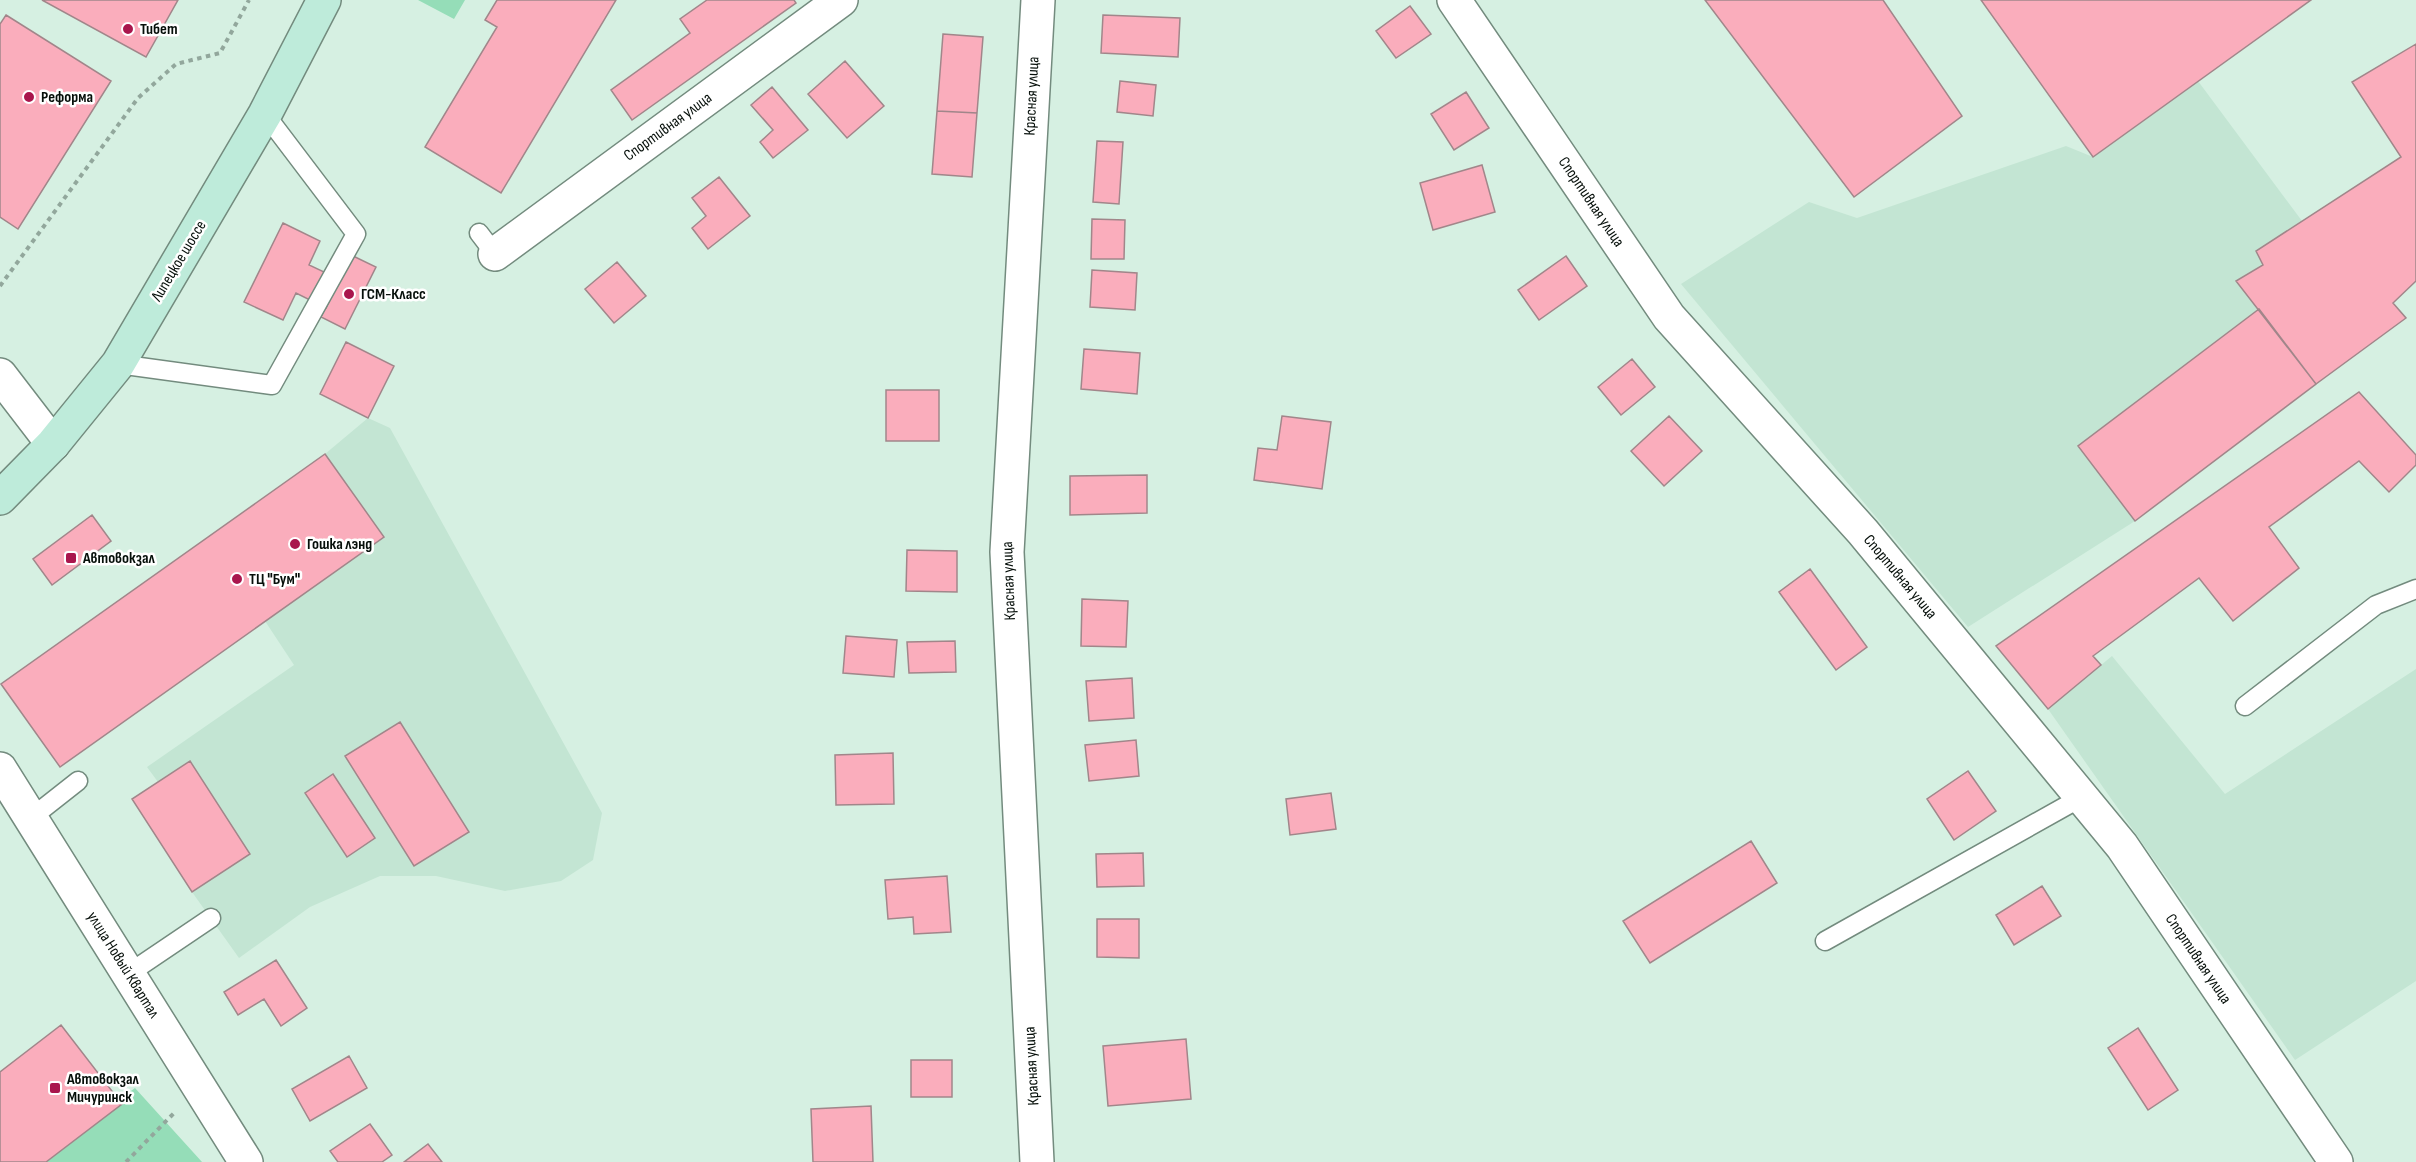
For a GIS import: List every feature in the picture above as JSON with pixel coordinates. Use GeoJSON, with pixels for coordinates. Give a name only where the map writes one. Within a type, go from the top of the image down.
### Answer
{"type":"FeatureCollection","features":[{"type":"Feature","properties":{"kind":"main road","name":"Липецкое шоссе"},"geometry":{"type":"LineString","coordinates":[[0,498],[53,444],[118,364],[265,114],[324,0]]}},
{"type":"Feature","properties":{"kind":"street","name":"Красная улица"},"geometry":{"type":"LineString","coordinates":[[1037,1162],[1007,552],[1038,0]]}},
{"type":"Feature","properties":{"kind":"street","name":"Спортивная улица"},"geometry":{"type":"LineString","coordinates":[[1454,0],[1669,317],[1863,532],[2122,846],[2336,1162]]}},
{"type":"Feature","properties":{"kind":"street","name":"Спортивная улица"},"geometry":{"type":"LineString","coordinates":[[487,243],[836,1]]}},
{"type":"Feature","properties":{"kind":"street"},"geometry":{"type":"LineString","coordinates":[[0,375],[53,444]]}},
{"type":"Feature","properties":{"kind":"street","name":"улица Новый Квартал"},"geometry":{"type":"LineString","coordinates":[[0,769],[246,1162]]}},
{"type":"Feature","properties":{"kind":"lane"},"geometry":{"type":"LineString","coordinates":[[118,364],[272,385],[356,234],[265,114]]}},
{"type":"Feature","properties":{"kind":"lane"},"geometry":{"type":"LineString","coordinates":[[2245,706],[2376,605],[2416,589]]}},
{"type":"Feature","properties":{"kind":"lane"},"geometry":{"type":"LineString","coordinates":[[31,818],[78,781]]}},
{"type":"Feature","properties":{"kind":"lane"},"geometry":{"type":"LineString","coordinates":[[1825,941],[2082,797]]}},
{"type":"Feature","properties":{"kind":"lane"},"geometry":{"type":"LineString","coordinates":[[128,975],[211,918]]}},
{"type":"Feature","properties":{"kind":"path"},"geometry":{"type":"LineString","coordinates":[[0,286],[138,98],[176,64],[220,52],[249,0]]}},
{"type":"Feature","properties":{"kind":"path"},"geometry":{"type":"LineString","coordinates":[[126,1162],[165,1122],[201,1090]]}},
{"type":"Feature","properties":{"kind":"shaded area"},"geometry":{"type":"Polygon","coordinates":[[[2198,81],[2302,221],[2256,251],[2263,265],[2236,281],[2259,309],[2078,446],[2135,521],[1968,627],[1681,284],[1809,202],[1857,218],[2066,146],[2093,157],[2198,81]]]}},
{"type":"Feature","properties":{"kind":"shaded area"},"geometry":{"type":"Polygon","coordinates":[[[368,418],[390,428],[602,813],[593,860],[561,881],[505,891],[436,876],[380,876],[310,907],[239,958],[192,892],[132,799],[158,782],[147,767],[294,665],[265,621],[384,537],[325,454],[368,418]]]}},
{"type":"Feature","properties":{"kind":"shaded area"},"geometry":{"type":"Polygon","coordinates":[[[2112,656],[2225,794],[2416,669],[2416,981],[2295,1060],[2048,709],[2112,656]]]}},
{"type":"Feature","properties":{"kind":"green space"},"geometry":{"type":"Polygon","coordinates":[[[418,0],[465,0],[454,19],[418,0]]]}},
{"type":"Feature","properties":{"kind":"green space"},"geometry":{"type":"Polygon","coordinates":[[[135,1088],[202,1162],[36,1162],[135,1088]]]}},
{"type":"Feature","properties":{"kind":"building","name":"Тибет"},"geometry":{"type":"Polygon","coordinates":[[[42,0],[178,0],[146,57],[42,0]]]}},
{"type":"Feature","properties":{"kind":"building"},"geometry":{"type":"Polygon","coordinates":[[[497,0],[616,0],[501,193],[425,147],[497,27],[485,20],[497,0]]]}},
{"type":"Feature","properties":{"kind":"building"},"geometry":{"type":"Polygon","coordinates":[[[707,0],[794,0],[796,3],[632,120],[611,90],[690,33],[680,19],[707,0]]]}},
{"type":"Feature","properties":{"kind":"building"},"geometry":{"type":"Polygon","coordinates":[[[1705,0],[1883,0],[1962,116],[1854,197],[1705,0]]]}},
{"type":"Feature","properties":{"kind":"building"},"geometry":{"type":"Polygon","coordinates":[[[1981,0],[2311,0],[2093,157],[1981,0]]]}},
{"type":"Feature","properties":{"kind":"building"},"geometry":{"type":"Polygon","coordinates":[[[1410,6],[1431,34],[1396,58],[1376,31],[1410,6]]]}},
{"type":"Feature","properties":{"kind":"building"},"geometry":{"type":"Polygon","coordinates":[[[6,15],[111,81],[18,229],[0,217],[0,24],[6,15]]]}},
{"type":"Feature","properties":{"kind":"building"},"geometry":{"type":"Polygon","coordinates":[[[1103,15],[1180,18],[1178,57],[1101,53],[1103,15]]]}},
{"type":"Feature","properties":{"kind":"building"},"geometry":{"type":"Polygon","coordinates":[[[943,34],[983,37],[977,113],[937,111],[943,34]]]}},
{"type":"Feature","properties":{"kind":"building"},"geometry":{"type":"Polygon","coordinates":[[[2416,44],[2416,281],[2393,303],[2406,318],[2316,384],[2236,281],[2263,265],[2256,251],[2401,157],[2352,82],[2416,44]]]}},
{"type":"Feature","properties":{"kind":"building"},"geometry":{"type":"Polygon","coordinates":[[[845,61],[884,106],[847,138],[808,94],[845,61]]]}},
{"type":"Feature","properties":{"kind":"building"},"geometry":{"type":"Polygon","coordinates":[[[1120,81],[1156,85],[1153,116],[1117,112],[1120,81]]]}},
{"type":"Feature","properties":{"kind":"building"},"geometry":{"type":"Polygon","coordinates":[[[772,87],[808,130],[773,158],[760,142],[773,130],[751,105],[772,87]]]}},
{"type":"Feature","properties":{"kind":"building"},"geometry":{"type":"Polygon","coordinates":[[[1466,92],[1489,128],[1454,150],[1431,114],[1466,92]]]}},
{"type":"Feature","properties":{"kind":"building"},"geometry":{"type":"Polygon","coordinates":[[[937,111],[977,113],[972,177],[932,174],[937,111]]]}},
{"type":"Feature","properties":{"kind":"building"},"geometry":{"type":"Polygon","coordinates":[[[1097,141],[1123,142],[1119,204],[1093,202],[1097,141]]]}},
{"type":"Feature","properties":{"kind":"building"},"geometry":{"type":"Polygon","coordinates":[[[1482,165],[1495,212],[1433,230],[1420,183],[1482,165]]]}},
{"type":"Feature","properties":{"kind":"building"},"geometry":{"type":"Polygon","coordinates":[[[719,177],[750,216],[708,249],[692,228],[706,216],[692,198],[719,177]]]}},
{"type":"Feature","properties":{"kind":"building"},"geometry":{"type":"Polygon","coordinates":[[[1092,219],[1125,220],[1124,259],[1091,259],[1092,219]]]}},
{"type":"Feature","properties":{"kind":"building"},"geometry":{"type":"Polygon","coordinates":[[[283,223],[320,241],[309,265],[339,279],[326,308],[296,293],[283,320],[244,302],[283,223]]]}},
{"type":"Feature","properties":{"kind":"building"},"geometry":{"type":"Polygon","coordinates":[[[351,255],[376,267],[345,329],[321,317],[351,255]]]}},
{"type":"Feature","properties":{"kind":"building"},"geometry":{"type":"Polygon","coordinates":[[[1566,256],[1587,286],[1539,320],[1518,290],[1566,256]]]}},
{"type":"Feature","properties":{"kind":"building"},"geometry":{"type":"Polygon","coordinates":[[[617,262],[646,296],[614,323],[585,289],[617,262]]]}},
{"type":"Feature","properties":{"kind":"building"},"geometry":{"type":"Polygon","coordinates":[[[1092,270],[1137,273],[1135,310],[1090,307],[1092,270]]]}},
{"type":"Feature","properties":{"kind":"building"},"geometry":{"type":"Polygon","coordinates":[[[2259,309],[2316,384],[2135,521],[2078,446],[2259,309]]]}},
{"type":"Feature","properties":{"kind":"building"},"geometry":{"type":"Polygon","coordinates":[[[346,342],[394,366],[368,418],[320,394],[346,342]]]}},
{"type":"Feature","properties":{"kind":"building"},"geometry":{"type":"Polygon","coordinates":[[[1084,349],[1140,353],[1137,394],[1081,389],[1084,349]]]}},
{"type":"Feature","properties":{"kind":"building"},"geometry":{"type":"Polygon","coordinates":[[[1632,359],[1655,387],[1621,415],[1598,387],[1632,359]]]}},
{"type":"Feature","properties":{"kind":"building"},"geometry":{"type":"Polygon","coordinates":[[[886,390],[939,390],[939,441],[886,441],[886,390]]]}},
{"type":"Feature","properties":{"kind":"building"},"geometry":{"type":"Polygon","coordinates":[[[2359,392],[2416,455],[2416,465],[2389,492],[2359,461],[2269,527],[2299,568],[2233,621],[2199,578],[2093,656],[2101,665],[2048,709],[1996,646],[2359,392]]]}},
{"type":"Feature","properties":{"kind":"building"},"geometry":{"type":"Polygon","coordinates":[[[1282,416],[1331,422],[1322,489],[1254,480],[1258,448],[1277,450],[1282,416]]]}},
{"type":"Feature","properties":{"kind":"building"},"geometry":{"type":"Polygon","coordinates":[[[1669,416],[1702,451],[1664,486],[1631,451],[1669,416]]]}},
{"type":"Feature","properties":{"kind":"building","name":"ТЦ \"Бум\""},"geometry":{"type":"Polygon","coordinates":[[[325,454],[384,537],[60,767],[1,684],[325,454]]]}},
{"type":"Feature","properties":{"kind":"building"},"geometry":{"type":"Polygon","coordinates":[[[1147,475],[1147,513],[1070,515],[1070,476],[1147,475]]]}},
{"type":"Feature","properties":{"kind":"building"},"geometry":{"type":"Polygon","coordinates":[[[92,515],[111,541],[52,585],[33,559],[92,515]]]}},
{"type":"Feature","properties":{"kind":"building"},"geometry":{"type":"Polygon","coordinates":[[[907,550],[957,551],[957,592],[906,591],[907,550]]]}},
{"type":"Feature","properties":{"kind":"building"},"geometry":{"type":"Polygon","coordinates":[[[1810,569],[1867,647],[1836,670],[1779,592],[1810,569]]]}},
{"type":"Feature","properties":{"kind":"building"},"geometry":{"type":"Polygon","coordinates":[[[1082,599],[1128,601],[1126,647],[1081,646],[1082,599]]]}},
{"type":"Feature","properties":{"kind":"building"},"geometry":{"type":"Polygon","coordinates":[[[846,636],[897,640],[894,677],[843,673],[846,636]]]}},
{"type":"Feature","properties":{"kind":"building"},"geometry":{"type":"Polygon","coordinates":[[[955,641],[956,672],[909,673],[907,642],[955,641]]]}},
{"type":"Feature","properties":{"kind":"building"},"geometry":{"type":"Polygon","coordinates":[[[1132,678],[1134,718],[1089,721],[1086,681],[1132,678]]]}},
{"type":"Feature","properties":{"kind":"building"},"geometry":{"type":"Polygon","coordinates":[[[400,722],[469,832],[414,866],[345,756],[400,722]]]}},
{"type":"Feature","properties":{"kind":"building"},"geometry":{"type":"Polygon","coordinates":[[[1136,740],[1139,776],[1089,781],[1085,745],[1136,740]]]}},
{"type":"Feature","properties":{"kind":"building"},"geometry":{"type":"Polygon","coordinates":[[[893,753],[894,804],[836,805],[835,755],[893,753]]]}},
{"type":"Feature","properties":{"kind":"building"},"geometry":{"type":"Polygon","coordinates":[[[190,761],[250,854],[192,892],[132,799],[190,761]]]}},
{"type":"Feature","properties":{"kind":"building"},"geometry":{"type":"Polygon","coordinates":[[[1968,771],[1996,811],[1954,840],[1927,799],[1968,771]]]}},
{"type":"Feature","properties":{"kind":"building"},"geometry":{"type":"Polygon","coordinates":[[[333,774],[375,838],[347,857],[305,793],[333,774]]]}},
{"type":"Feature","properties":{"kind":"building"},"geometry":{"type":"Polygon","coordinates":[[[1331,793],[1336,829],[1290,835],[1286,799],[1331,793]]]}},
{"type":"Feature","properties":{"kind":"building"},"geometry":{"type":"Polygon","coordinates":[[[1751,841],[1777,883],[1650,963],[1623,921],[1751,841]]]}},
{"type":"Feature","properties":{"kind":"building"},"geometry":{"type":"Polygon","coordinates":[[[1143,853],[1144,886],[1097,887],[1096,854],[1143,853]]]}},
{"type":"Feature","properties":{"kind":"building"},"geometry":{"type":"Polygon","coordinates":[[[947,876],[951,932],[914,934],[913,917],[888,919],[885,880],[947,876]]]}},
{"type":"Feature","properties":{"kind":"building"},"geometry":{"type":"Polygon","coordinates":[[[2042,886],[2061,916],[2014,945],[1996,915],[2042,886]]]}},
{"type":"Feature","properties":{"kind":"building"},"geometry":{"type":"Polygon","coordinates":[[[1097,919],[1139,919],[1139,958],[1097,957],[1097,919]]]}},
{"type":"Feature","properties":{"kind":"building"},"geometry":{"type":"Polygon","coordinates":[[[276,960],[307,1008],[281,1026],[264,999],[238,1015],[224,992],[276,960]]]}},
{"type":"Feature","properties":{"kind":"building","name":"Автовокзал Мичуринск"},"geometry":{"type":"Polygon","coordinates":[[[61,1025],[122,1104],[46,1162],[0,1162],[0,1072],[61,1025]]]}},
{"type":"Feature","properties":{"kind":"building"},"geometry":{"type":"Polygon","coordinates":[[[2138,1028],[2178,1090],[2148,1110],[2108,1048],[2138,1028]]]}},
{"type":"Feature","properties":{"kind":"building"},"geometry":{"type":"Polygon","coordinates":[[[1186,1039],[1191,1099],[1108,1106],[1103,1046],[1186,1039]]]}},
{"type":"Feature","properties":{"kind":"building"},"geometry":{"type":"Polygon","coordinates":[[[349,1056],[367,1088],[310,1121],[292,1089],[349,1056]]]}},
{"type":"Feature","properties":{"kind":"building"},"geometry":{"type":"Polygon","coordinates":[[[911,1060],[952,1060],[952,1097],[911,1097],[911,1060]]]}},
{"type":"Feature","properties":{"kind":"building"},"geometry":{"type":"Polygon","coordinates":[[[871,1106],[873,1162],[813,1162],[811,1109],[871,1106]]]}},
{"type":"Feature","properties":{"kind":"building"},"geometry":{"type":"Polygon","coordinates":[[[370,1124],[392,1155],[382,1162],[338,1162],[330,1151],[370,1124]]]}},
{"type":"Feature","properties":{"kind":"building"},"geometry":{"type":"Polygon","coordinates":[[[428,1144],[442,1162],[404,1162],[428,1144]]]}},
{"type":"Feature","properties":{"kind":"place","name":"Тибет"},"geometry":{"type":"Point","coordinates":[128,29]}},
{"type":"Feature","properties":{"kind":"place","name":"Реформа"},"geometry":{"type":"Point","coordinates":[29,97]}},
{"type":"Feature","properties":{"kind":"place","name":"ГСМ-Класс"},"geometry":{"type":"Point","coordinates":[349,294]}},
{"type":"Feature","properties":{"kind":"place","name":"Гошка лэнд"},"geometry":{"type":"Point","coordinates":[295,544]}},
{"type":"Feature","properties":{"kind":"place","name":"Автовокзал"},"geometry":{"type":"Point","coordinates":[71,558]}},
{"type":"Feature","properties":{"kind":"place","name":"ТЦ \"Бум\""},"geometry":{"type":"Point","coordinates":[237,579]}},
{"type":"Feature","properties":{"kind":"place","name":"Автовокзал Мичуринск"},"geometry":{"type":"Point","coordinates":[55,1088]}}]}
